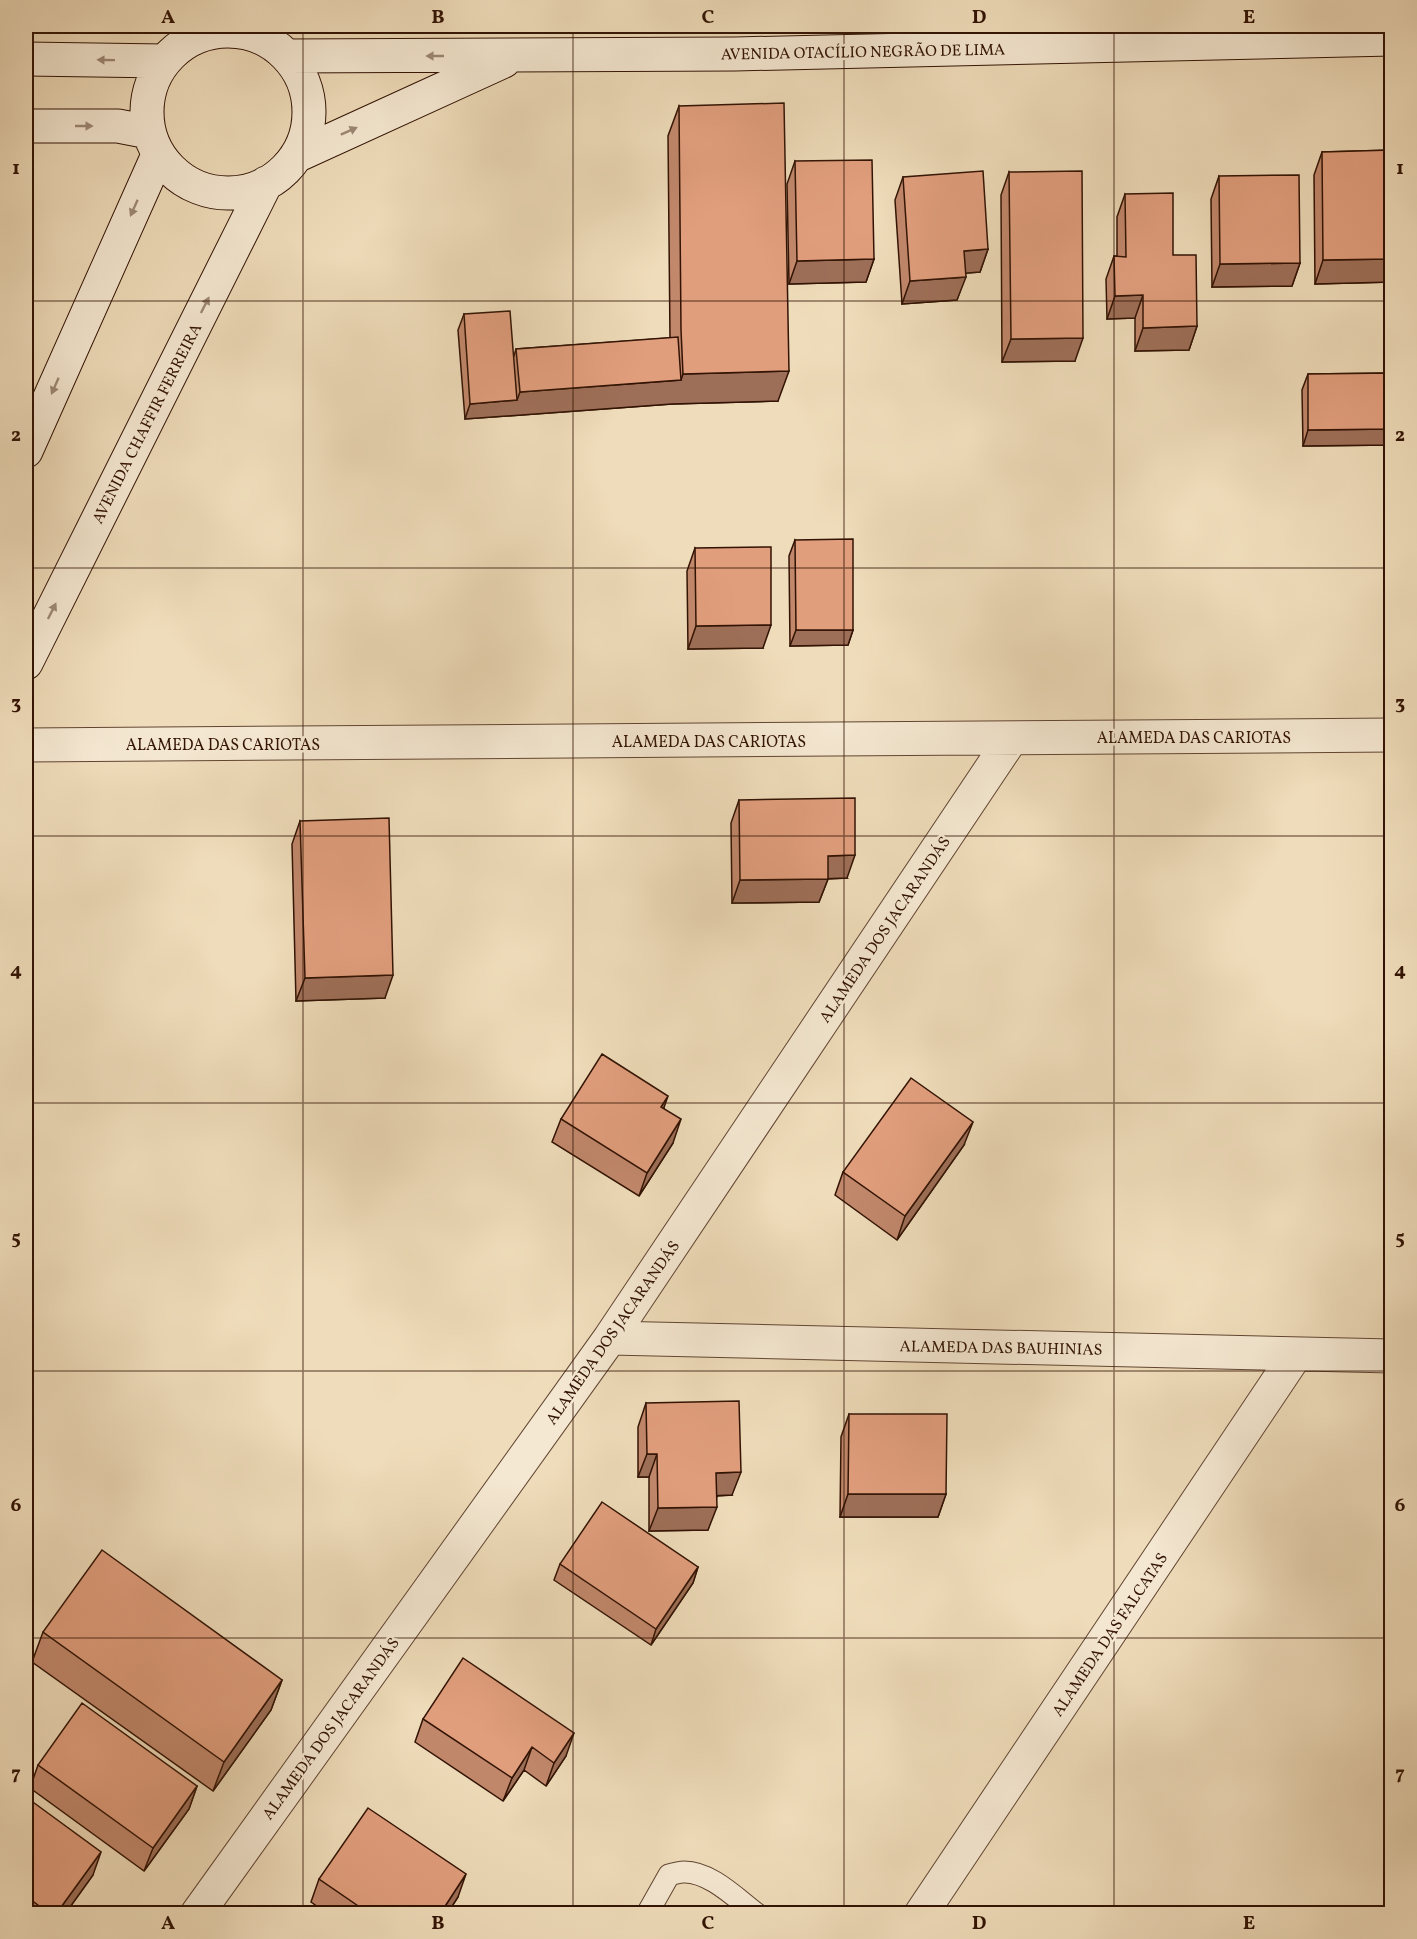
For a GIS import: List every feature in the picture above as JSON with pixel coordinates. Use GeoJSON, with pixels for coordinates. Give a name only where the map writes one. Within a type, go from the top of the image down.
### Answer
{"type":"FeatureCollection","features":[{"type":"Feature","properties":{"kind":"street"},"geometry":{"type":"LineString","coordinates":[[238,31],[264,39],[287,56],[299,74],[307,94],[308,115],[305,136],[296,156],[283,171],[266,183],[243,192],[219,193],[195,187],[174,173],[154,143],[146,107],[152,83],[164,61],[185,42],[211,33],[238,31]]}},
{"type":"Feature","properties":{"kind":"street","name":"AVENIDA OTACÍLIO NEGRÃO DE LIMA"},"geometry":{"type":"LineString","coordinates":[[287,56],[735,54],[1392,39]]}},
{"type":"Feature","properties":{"kind":"street","name":"AVENIDA OTACÍLIO NEGRÃO DE LIMA"},"geometry":{"type":"LineString","coordinates":[[296,156],[515,56]]}},
{"type":"Feature","properties":{"kind":"street"},"geometry":{"type":"LineString","coordinates":[[26,59],[164,61]]}},
{"type":"Feature","properties":{"kind":"street"},"geometry":{"type":"LineString","coordinates":[[26,126],[118,126],[154,143]]}},
{"type":"Feature","properties":{"kind":"street"},"geometry":{"type":"LineString","coordinates":[[26,451],[154,143]]}},
{"type":"Feature","properties":{"kind":"street","name":"AVENIDA CHAFFIR FERREIRA"},"geometry":{"type":"LineString","coordinates":[[26,663],[266,183]]}},
{"type":"Feature","properties":{"kind":"street","name":"ALAMEDA DAS CARIOTAS"},"geometry":{"type":"LineString","coordinates":[[26,745],[1392,735]]}},
{"type":"Feature","properties":{"kind":"street","name":"ALAMEDA DOS JACARANDÁS"},"geometry":{"type":"LineString","coordinates":[[197,1914],[610,1338],[1011,739]]}},
{"type":"Feature","properties":{"kind":"street","name":"ALAMEDA DAS BAUHINIAS"},"geometry":{"type":"LineString","coordinates":[[610,1338],[1392,1356]]}},
{"type":"Feature","properties":{"kind":"street","name":"ALAMEDA DAS FALCATAS"},"geometry":{"type":"LineString","coordinates":[[921,1914],[1296,1354]]}},
{"type":"Feature","properties":{"kind":"lane"},"geometry":{"type":"LineString","coordinates":[[647,1914],[669,1875],[682,1871],[713,1881],[758,1914]]}},
{"type":"Feature","properties":{"kind":"building"},"geometry":{"type":"Polygon","coordinates":[[[784,103],[789,371],[683,374],[679,106],[784,103]]]}},
{"type":"Feature","properties":{"kind":"building"},"geometry":{"type":"Polygon","coordinates":[[[1392,150],[1392,259],[1323,260],[1322,152],[1392,150]]]}},
{"type":"Feature","properties":{"kind":"building"},"geometry":{"type":"Polygon","coordinates":[[[872,160],[874,259],[797,261],[795,161],[872,160]]]}},
{"type":"Feature","properties":{"kind":"building"},"geometry":{"type":"Polygon","coordinates":[[[983,171],[988,249],[964,251],[966,277],[910,281],[903,177],[983,171]]]}},
{"type":"Feature","properties":{"kind":"building"},"geometry":{"type":"Polygon","coordinates":[[[1082,171],[1083,338],[1011,339],[1009,172],[1082,171]]]}},
{"type":"Feature","properties":{"kind":"building"},"geometry":{"type":"Polygon","coordinates":[[[1299,175],[1300,263],[1220,264],[1219,176],[1299,175]]]}},
{"type":"Feature","properties":{"kind":"building"},"geometry":{"type":"Polygon","coordinates":[[[1173,193],[1173,255],[1196,255],[1197,326],[1143,328],[1143,295],[1115,296],[1114,256],[1126,257],[1125,194],[1173,193]]]}},
{"type":"Feature","properties":{"kind":"building"},"geometry":{"type":"Polygon","coordinates":[[[510,311],[517,400],[470,404],[464,314],[510,311]]]}},
{"type":"Feature","properties":{"kind":"building"},"geometry":{"type":"Polygon","coordinates":[[[678,337],[681,380],[520,392],[516,349],[678,337]]]}},
{"type":"Feature","properties":{"kind":"building"},"geometry":{"type":"Polygon","coordinates":[[[1392,373],[1392,429],[1308,430],[1308,374],[1392,373]]]}},
{"type":"Feature","properties":{"kind":"building"},"geometry":{"type":"Polygon","coordinates":[[[853,539],[853,630],[796,630],[795,540],[853,539]]]}},
{"type":"Feature","properties":{"kind":"building"},"geometry":{"type":"Polygon","coordinates":[[[771,547],[771,625],[696,626],[695,548],[771,547]]]}},
{"type":"Feature","properties":{"kind":"building"},"geometry":{"type":"Polygon","coordinates":[[[855,798],[855,855],[828,856],[828,879],[740,880],[739,800],[855,798]]]}},
{"type":"Feature","properties":{"kind":"building"},"geometry":{"type":"Polygon","coordinates":[[[389,818],[393,975],[305,978],[300,821],[389,818]]]}},
{"type":"Feature","properties":{"kind":"building"},"geometry":{"type":"Polygon","coordinates":[[[602,1054],[668,1096],[661,1107],[681,1119],[647,1173],[561,1119],[602,1054]]]}},
{"type":"Feature","properties":{"kind":"building"},"geometry":{"type":"Polygon","coordinates":[[[911,1078],[973,1122],[905,1216],[843,1172],[911,1078]]]}},
{"type":"Feature","properties":{"kind":"building"},"geometry":{"type":"Polygon","coordinates":[[[739,1401],[741,1472],[716,1473],[717,1507],[658,1508],[657,1454],[647,1454],[646,1403],[739,1401]]]}},
{"type":"Feature","properties":{"kind":"building"},"geometry":{"type":"Polygon","coordinates":[[[849,1414],[947,1414],[946,1494],[848,1494],[849,1414]]]}},
{"type":"Feature","properties":{"kind":"building"},"geometry":{"type":"Polygon","coordinates":[[[602,1502],[698,1567],[656,1629],[560,1564],[602,1502]]]}},
{"type":"Feature","properties":{"kind":"building"},"geometry":{"type":"Polygon","coordinates":[[[102,1550],[282,1680],[224,1762],[43,1632],[102,1550]]]}},
{"type":"Feature","properties":{"kind":"building"},"geometry":{"type":"Polygon","coordinates":[[[463,1658],[574,1733],[554,1763],[532,1747],[512,1778],[423,1719],[463,1658]]]}},
{"type":"Feature","properties":{"kind":"building"},"geometry":{"type":"Polygon","coordinates":[[[82,1703],[197,1786],[153,1848],[38,1765],[82,1703]]]}},
{"type":"Feature","properties":{"kind":"building"},"geometry":{"type":"Polygon","coordinates":[[[26,1797],[101,1852],[56,1914],[50,1914],[26,1896],[26,1797]]]}},
{"type":"Feature","properties":{"kind":"building"},"geometry":{"type":"Polygon","coordinates":[[[368,1808],[466,1874],[440,1914],[370,1914],[319,1879],[368,1808]]]}}]}
